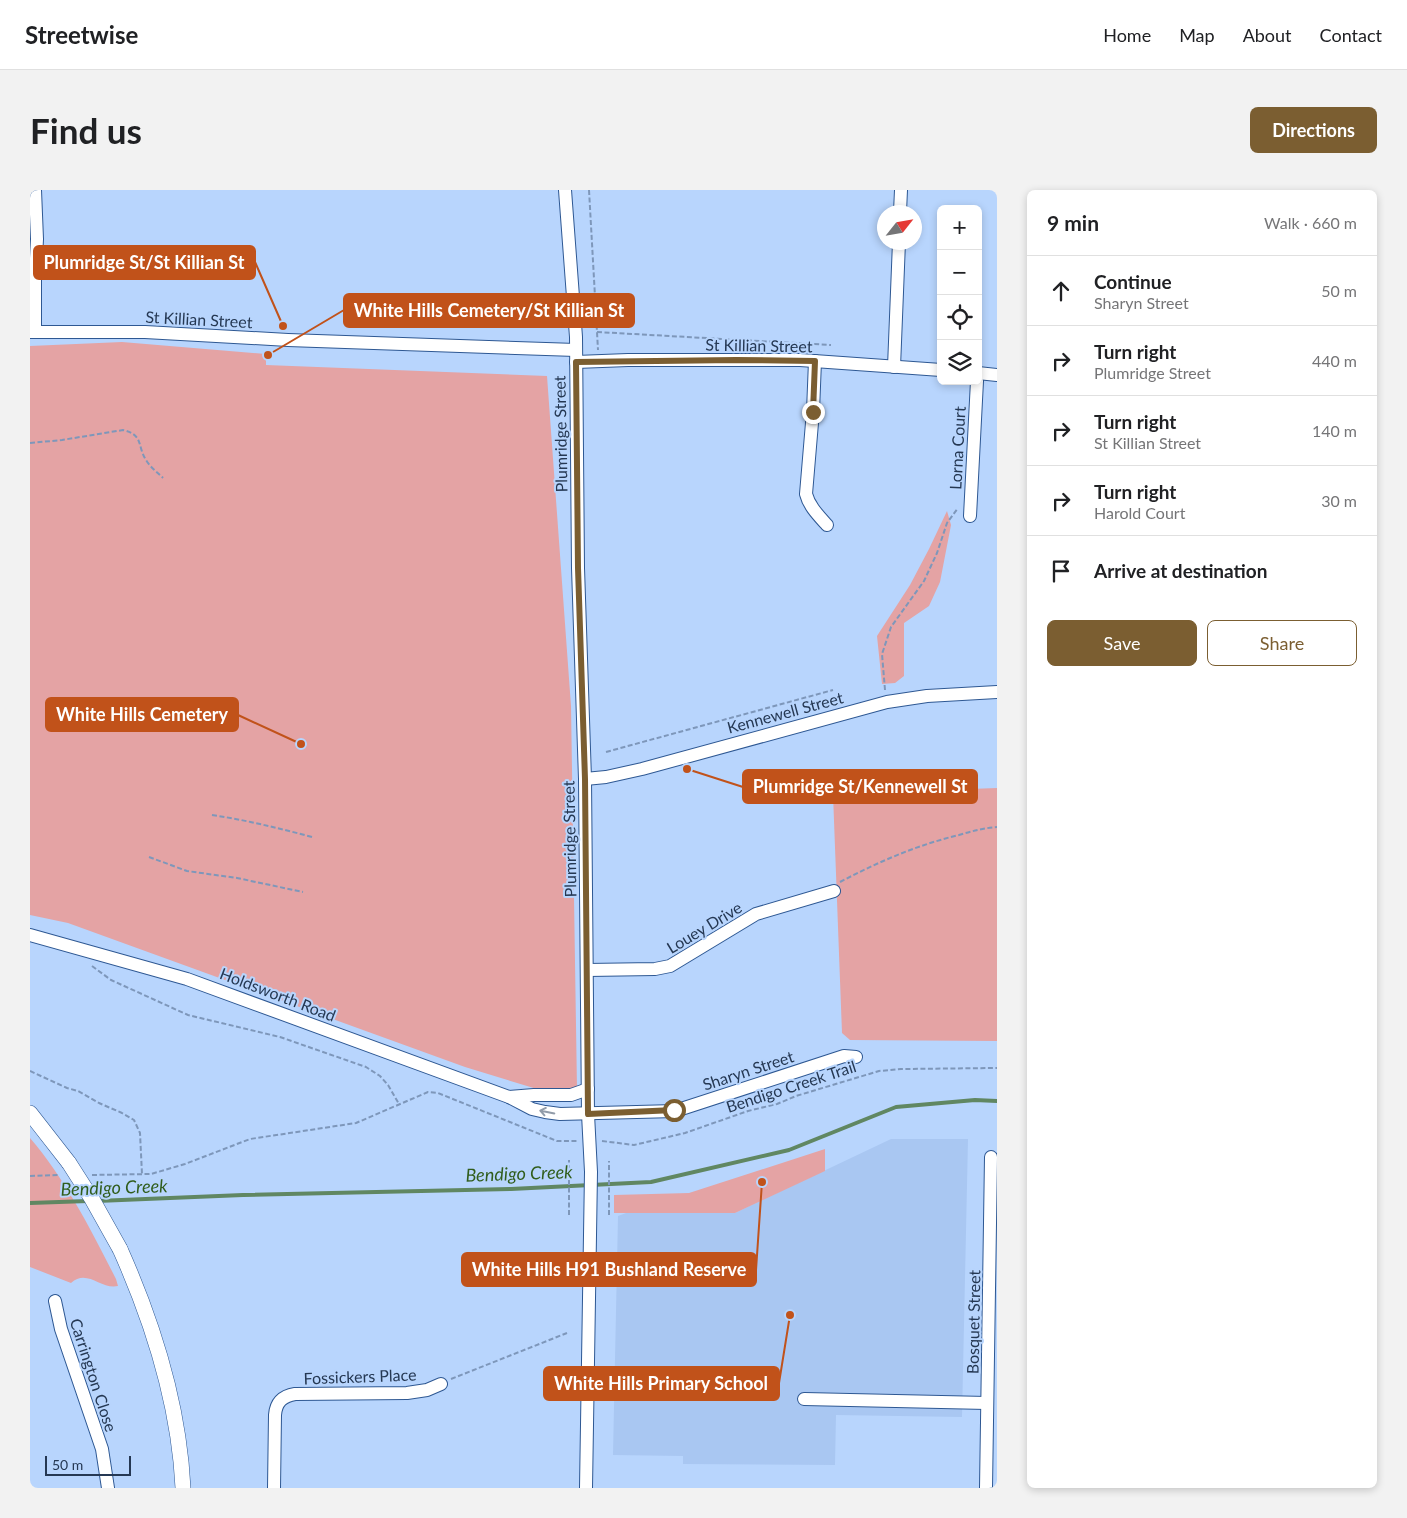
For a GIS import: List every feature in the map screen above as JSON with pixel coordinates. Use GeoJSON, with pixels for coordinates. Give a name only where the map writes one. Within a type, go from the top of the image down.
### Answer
{"type":"FeatureCollection","features":[{"type":"Feature","properties":{"kind":"main road"},"geometry":{"type":"LineString","coordinates":[[30,1113],[66,1169],[92,1199],[120,1249],[148,1318],[167,1381],[178,1438],[183,1488]]}},
{"type":"Feature","properties":{"kind":"street"},"geometry":{"type":"LineString","coordinates":[[33,332],[37,239],[35,190]]}},
{"type":"Feature","properties":{"kind":"street","name":"Plumridge Street"},"geometry":{"type":"LineString","coordinates":[[565,190],[576,356],[578,568],[585,779],[588,1114],[591,1172],[586,1488]]}},
{"type":"Feature","properties":{"kind":"street"},"geometry":{"type":"LineString","coordinates":[[900,205],[901,190]]}},
{"type":"Feature","properties":{"kind":"street"},"geometry":{"type":"LineString","coordinates":[[894,367],[899,250]]}},
{"type":"Feature","properties":{"kind":"street","name":"St Killian Street"},"geometry":{"type":"LineString","coordinates":[[33,332],[145,332],[576,356],[815,361],[937,370]]}},
{"type":"Feature","properties":{"kind":"street"},"geometry":{"type":"LineString","coordinates":[[815,361],[806,494],[812,509],[827,525]]}},
{"type":"Feature","properties":{"kind":"street"},"geometry":{"type":"LineString","coordinates":[[982,373],[997,375]]}},
{"type":"Feature","properties":{"kind":"street","name":"Lorna Court"},"geometry":{"type":"LineString","coordinates":[[970,516],[977,385]]}},
{"type":"Feature","properties":{"kind":"street","name":"Kennewell Street"},"geometry":{"type":"LineString","coordinates":[[585,779],[634,771],[887,702],[927,696],[997,692]]}},
{"type":"Feature","properties":{"kind":"street","name":"Louey Drive"},"geometry":{"type":"LineString","coordinates":[[587,970],[655,969],[670,966],[756,914],[835,887]]}},
{"type":"Feature","properties":{"kind":"street","name":"Holdsworth Road"},"geometry":{"type":"LineString","coordinates":[[30,935],[186,978],[509,1096],[532,1108],[560,1114],[588,1114]]}},
{"type":"Feature","properties":{"kind":"street","name":"Sharyn Street"},"geometry":{"type":"LineString","coordinates":[[588,1114],[680,1109],[844,1056],[856,1057]]}},
{"type":"Feature","properties":{"kind":"street","name":"Holdsworth Road"},"geometry":{"type":"LineString","coordinates":[[509,1096],[534,1094],[571,1095],[588,1089]]}},
{"type":"Feature","properties":{"kind":"street","name":"Bosquet Street"},"geometry":{"type":"LineString","coordinates":[[986,1488],[991,1398],[991,1157]]}},
{"type":"Feature","properties":{"kind":"street","name":"Carrington Close"},"geometry":{"type":"LineString","coordinates":[[55,1301],[61,1328],[102,1449],[108,1488]]}},
{"type":"Feature","properties":{"kind":"street","name":"Fossickers Place"},"geometry":{"type":"LineString","coordinates":[[274,1488],[275,1414],[281,1399],[296,1394],[407,1394],[427,1390],[440,1384]]}},
{"type":"Feature","properties":{"kind":"street"},"geometry":{"type":"LineString","coordinates":[[804,1399],[991,1398]]}},
{"type":"Feature","properties":{"kind":"path"},"geometry":{"type":"LineString","coordinates":[[589,190],[598,353]]}},
{"type":"Feature","properties":{"kind":"path"},"geometry":{"type":"LineString","coordinates":[[597,332],[831,345]]}},
{"type":"Feature","properties":{"kind":"path"},"geometry":{"type":"LineString","coordinates":[[30,442],[62,440],[123,430],[132,432],[138,437],[145,459],[163,478]]}},
{"type":"Feature","properties":{"kind":"path"},"geometry":{"type":"LineString","coordinates":[[887,702],[882,654],[891,627],[924,581],[937,553],[946,523],[961,504],[971,502]]}},
{"type":"Feature","properties":{"kind":"path"},"geometry":{"type":"LineString","coordinates":[[606,752],[832,690]]}},
{"type":"Feature","properties":{"kind":"path"},"geometry":{"type":"LineString","coordinates":[[212,816],[235,818],[312,837]]}},
{"type":"Feature","properties":{"kind":"path"},"geometry":{"type":"LineString","coordinates":[[835,887],[876,864],[909,850],[937,840],[997,827]]}},
{"type":"Feature","properties":{"kind":"path"},"geometry":{"type":"LineString","coordinates":[[149,857],[187,871],[238,878],[303,892]]}},
{"type":"Feature","properties":{"kind":"path"},"geometry":{"type":"LineString","coordinates":[[90,964],[111,980],[188,1015],[280,1037],[366,1067],[380,1076],[388,1085],[399,1104]]}},
{"type":"Feature","properties":{"kind":"path","name":"Bendigo Creek Trail"},"geometry":{"type":"LineString","coordinates":[[598,1140],[634,1144],[685,1133],[741,1113],[777,1104],[796,1096],[879,1072],[901,1069],[997,1068]]}},
{"type":"Feature","properties":{"kind":"path"},"geometry":{"type":"LineString","coordinates":[[30,1071],[78,1091],[134,1120],[140,1133],[142,1174]]}},
{"type":"Feature","properties":{"kind":"path"},"geometry":{"type":"LineString","coordinates":[[88,1175],[151,1174],[185,1164],[250,1139],[356,1123],[428,1092],[433,1092],[558,1141],[582,1141]]}},
{"type":"Feature","properties":{"kind":"path"},"geometry":{"type":"LineString","coordinates":[[569,1160],[569,1215]]}},
{"type":"Feature","properties":{"kind":"path"},"geometry":{"type":"LineString","coordinates":[[609,1215],[610,1162]]}},
{"type":"Feature","properties":{"kind":"path"},"geometry":{"type":"LineString","coordinates":[[30,1176],[66,1169]]}},
{"type":"Feature","properties":{"kind":"path"},"geometry":{"type":"LineString","coordinates":[[440,1384],[567,1333]]}},
{"type":"Feature","properties":{"kind":"shaded area"},"geometry":{"type":"Polygon","coordinates":[[[122,342],[266,354],[266,365],[547,376],[571,706],[577,1089],[537,1089],[465,1067],[68,923],[30,915],[30,346],[122,342]]]}},
{"type":"Feature","properties":{"kind":"shaded area"},"geometry":{"type":"Polygon","coordinates":[[[947,511],[951,525],[940,582],[929,606],[904,623],[904,676],[895,683],[882,684],[877,636],[910,585],[947,511]]]}},
{"type":"Feature","properties":{"kind":"shaded area"},"geometry":{"type":"Polygon","coordinates":[[[997,788],[997,1041],[850,1040],[842,1033],[833,794],[997,788]]]}},
{"type":"Feature","properties":{"kind":"shaded area"},"geometry":{"type":"Polygon","coordinates":[[[30,1138],[55,1171],[77,1206],[118,1286],[106,1285],[88,1278],[77,1279],[71,1283],[30,1267],[30,1138]]]}},
{"type":"Feature","properties":{"kind":"shaded area"},"geometry":{"type":"Polygon","coordinates":[[[891,1139],[968,1139],[962,1417],[836,1415],[835,1465],[683,1464],[683,1456],[613,1455],[618,1216],[637,1209],[735,1213],[891,1139]]]}},
{"type":"Feature","properties":{"kind":"shaded area"},"geometry":{"type":"Polygon","coordinates":[[[825,1149],[825,1171],[735,1213],[614,1213],[614,1195],[689,1193],[825,1149]]]}},
{"type":"Feature","properties":{"kind":"waterway","name":"Bendigo Creek"},"geometry":{"type":"LineString","coordinates":[[97,1201],[243,1195],[511,1189],[651,1182],[789,1150],[896,1107],[975,1100],[997,1101]]}},
{"type":"Feature","properties":{"kind":"waterway","name":"Bendigo Creek"},"geometry":{"type":"LineString","coordinates":[[30,1203],[88,1201]]}},
{"type":"Feature","properties":{"kind":"place","name":"Plumridge St/St Killian St"},"geometry":{"type":"Point","coordinates":[283,326]}},
{"type":"Feature","properties":{"kind":"place","name":"White Hills Cemetery/St Killian St"},"geometry":{"type":"Point","coordinates":[268,355]}},
{"type":"Feature","properties":{"kind":"place","name":"White Hills Cemetery"},"geometry":{"type":"Point","coordinates":[301,744]}},
{"type":"Feature","properties":{"kind":"place","name":"Plumridge St/Kennewell St"},"geometry":{"type":"Point","coordinates":[687,769]}},
{"type":"Feature","properties":{"kind":"place","name":"White Hills H91 Bushland Reserve"},"geometry":{"type":"Point","coordinates":[762,1182]}},
{"type":"Feature","properties":{"kind":"place","name":"White Hills Primary School"},"geometry":{"type":"Point","coordinates":[790,1315]}},
{"type":"Feature","properties":{"kind":"route"},"geometry":{"type":"LineString","coordinates":[[674,1110],[588,1114],[585,779],[578,568],[576,362],[628,360],[815,361],[813,412]]}}]}
